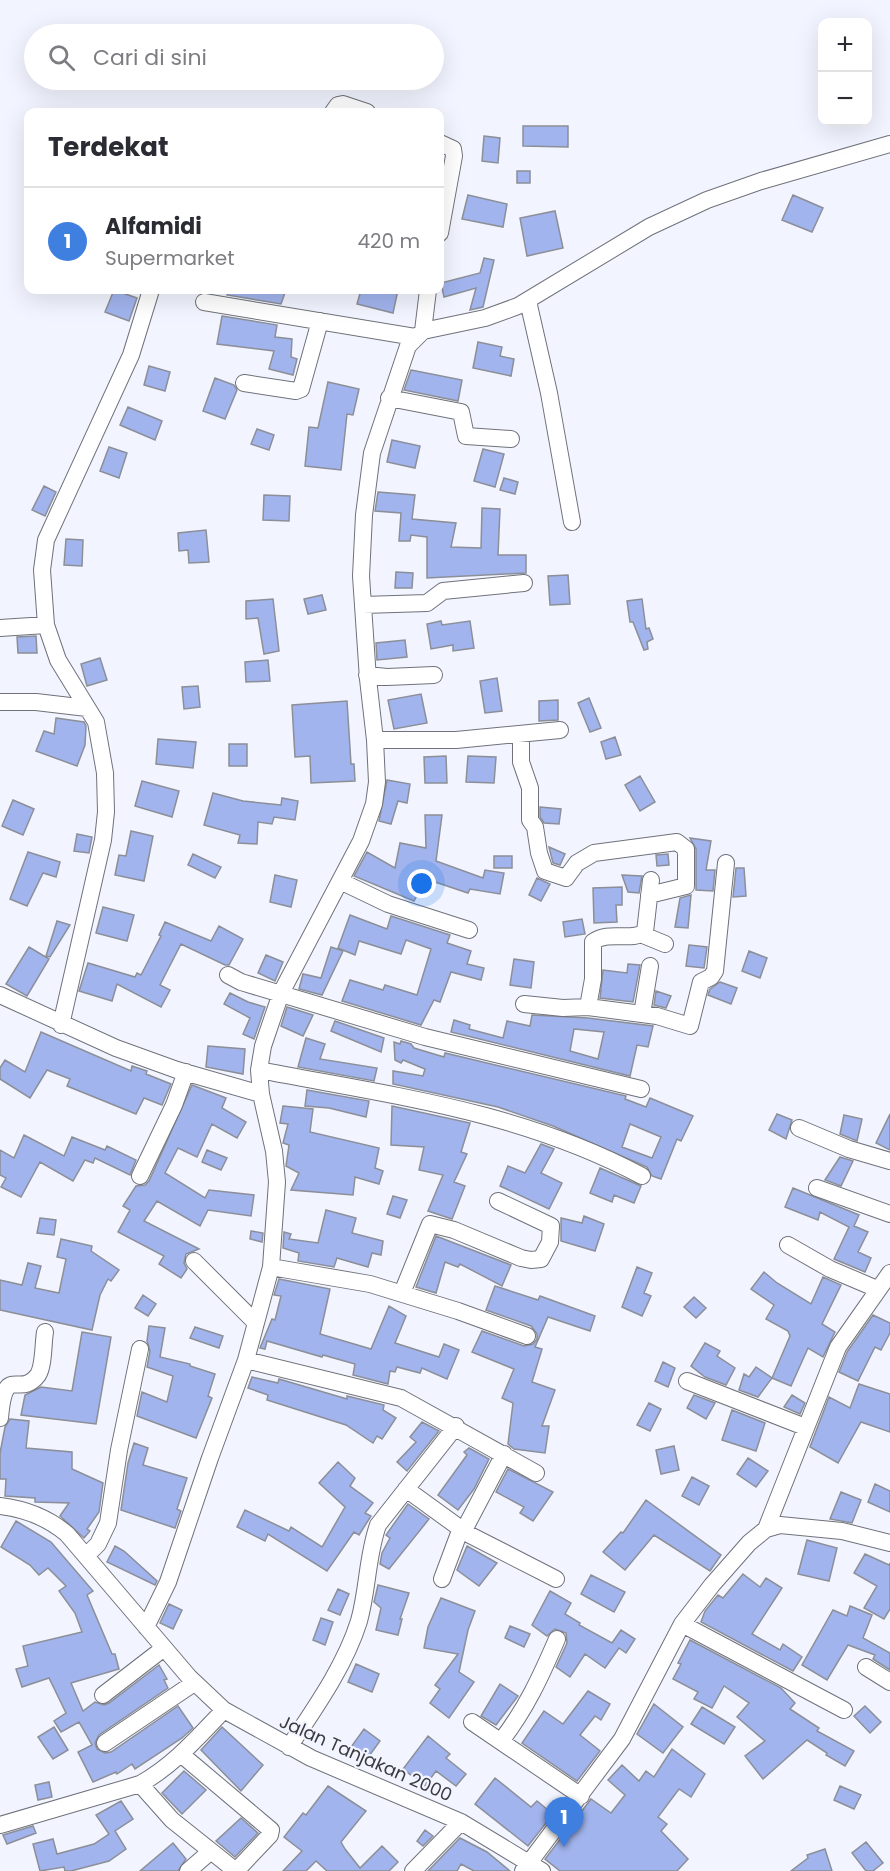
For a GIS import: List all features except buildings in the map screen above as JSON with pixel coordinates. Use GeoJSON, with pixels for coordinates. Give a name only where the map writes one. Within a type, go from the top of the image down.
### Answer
{"type":"FeatureCollection","features":[{"type":"Feature","properties":{"kind":"street"},"geometry":{"type":"LineString","coordinates":[[336,108],[344,104],[356,108]]}},
{"type":"Feature","properties":{"kind":"street"},"geometry":{"type":"LineString","coordinates":[[204,302],[419,334],[485,318],[528,301],[649,227],[707,200],[761,181],[890,144]]}},
{"type":"Feature","properties":{"kind":"street"},"geometry":{"type":"LineString","coordinates":[[444,145],[453,148],[454,156],[444,211]]}},
{"type":"Feature","properties":{"kind":"street"},"geometry":{"type":"LineString","coordinates":[[61,1025],[100,857],[106,812],[101,744],[96,722],[58,660],[46,625],[42,570],[46,540],[131,355],[150,294]]}},
{"type":"Feature","properties":{"kind":"street"},"geometry":{"type":"LineString","coordinates":[[146,1627],[168,1582],[246,1360],[271,1267],[277,1182],[274,1151],[261,1094],[259,1070],[262,1046],[281,993],[361,841],[371,814],[377,782],[363,605],[363,537],[368,485],[372,453],[389,398],[408,346],[419,334],[427,294]]}},
{"type":"Feature","properties":{"kind":"street"},"geometry":{"type":"LineString","coordinates":[[528,301],[549,393],[572,522]]}},
{"type":"Feature","properties":{"kind":"street"},"geometry":{"type":"LineString","coordinates":[[244,382],[296,391],[301,389],[320,321]]}},
{"type":"Feature","properties":{"kind":"street"},"geometry":{"type":"LineString","coordinates":[[389,398],[461,412],[466,436],[511,438]]}},
{"type":"Feature","properties":{"kind":"street"},"geometry":{"type":"LineString","coordinates":[[363,605],[427,603],[443,591],[524,583]]}},
{"type":"Feature","properties":{"kind":"street"},"geometry":{"type":"LineString","coordinates":[[0,628],[46,625]]}},
{"type":"Feature","properties":{"kind":"street"},"geometry":{"type":"LineString","coordinates":[[367,675],[387,677],[434,675]]}},
{"type":"Feature","properties":{"kind":"street"},"geometry":{"type":"LineString","coordinates":[[0,702],[36,702],[87,708]]}},
{"type":"Feature","properties":{"kind":"street"},"geometry":{"type":"LineString","coordinates":[[375,740],[456,740],[560,730]]}},
{"type":"Feature","properties":{"kind":"street"},"geometry":{"type":"LineString","coordinates":[[521,734],[521,762],[530,788],[530,820],[535,827],[539,853],[545,871],[566,878],[577,863],[594,853],[677,842],[686,849],[686,886],[650,887],[647,921],[643,935]]}},
{"type":"Feature","properties":{"kind":"street"},"geometry":{"type":"LineString","coordinates":[[524,1004],[563,1008],[588,1007],[642,1014],[675,1021],[685,1026],[693,1023],[701,982],[711,977],[715,971],[726,863]]}},
{"type":"Feature","properties":{"kind":"street"},"geometry":{"type":"LineString","coordinates":[[340,881],[388,904],[469,930]]}},
{"type":"Feature","properties":{"kind":"street"},"geometry":{"type":"LineString","coordinates":[[588,1007],[593,979],[593,942],[610,935],[643,935],[665,944]]}},
{"type":"Feature","properties":{"kind":"street"},"geometry":{"type":"LineString","coordinates":[[642,1014],[650,966]]}},
{"type":"Feature","properties":{"kind":"street"},"geometry":{"type":"LineString","coordinates":[[228,975],[241,982],[436,1040],[641,1089]]}},
{"type":"Feature","properties":{"kind":"street"},"geometry":{"type":"LineString","coordinates":[[0,995],[61,1025],[186,1072],[261,1094]]}},
{"type":"Feature","properties":{"kind":"street"},"geometry":{"type":"LineString","coordinates":[[259,1070],[425,1100],[510,1121],[573,1143],[642,1176]]}},
{"type":"Feature","properties":{"kind":"street"},"geometry":{"type":"LineString","coordinates":[[140,1176],[174,1106],[186,1072]]}},
{"type":"Feature","properties":{"kind":"street"},"geometry":{"type":"LineString","coordinates":[[799,1128],[849,1149],[890,1161]]}},
{"type":"Feature","properties":{"kind":"street"},"geometry":{"type":"LineString","coordinates":[[817,1188],[890,1214]]}},
{"type":"Feature","properties":{"kind":"street"},"geometry":{"type":"LineString","coordinates":[[402,1293],[430,1224],[454,1230],[521,1258],[541,1259],[550,1242],[551,1226],[498,1201]]}},
{"type":"Feature","properties":{"kind":"street"},"geometry":{"type":"LineString","coordinates":[[788,1245],[830,1269],[877,1289]]}},
{"type":"Feature","properties":{"kind":"street"},"geometry":{"type":"LineString","coordinates":[[194,1261],[256,1323]]}},
{"type":"Feature","properties":{"kind":"street"},"geometry":{"type":"LineString","coordinates":[[271,1267],[370,1284],[527,1336]]}},
{"type":"Feature","properties":{"kind":"street"},"geometry":{"type":"LineString","coordinates":[[532,1868],[633,1721],[657,1668],[682,1624],[734,1559],[766,1529],[838,1347],[890,1273]]}},
{"type":"Feature","properties":{"kind":"street"},"geometry":{"type":"LineString","coordinates":[[0,1418],[3,1391],[7,1386],[31,1381],[39,1373],[45,1332]]}},
{"type":"Feature","properties":{"kind":"street"},"geometry":{"type":"LineString","coordinates":[[87,1555],[98,1544],[108,1523],[119,1450],[140,1349]]}},
{"type":"Feature","properties":{"kind":"street"},"geometry":{"type":"LineString","coordinates":[[246,1360],[401,1398],[456,1426],[536,1473]]}},
{"type":"Feature","properties":{"kind":"street"},"geometry":{"type":"LineString","coordinates":[[687,1382],[805,1427]]}},
{"type":"Feature","properties":{"kind":"street"},"geometry":{"type":"LineString","coordinates":[[289,1746],[328,1685],[349,1643],[365,1596],[373,1541],[378,1525],[456,1426]]}},
{"type":"Feature","properties":{"kind":"street"},"geometry":{"type":"LineString","coordinates":[[442,1579],[463,1529],[504,1454]]}},
{"type":"Feature","properties":{"kind":"street"},"geometry":{"type":"LineString","coordinates":[[406,1489],[463,1529],[556,1579]]}},
{"type":"Feature","properties":{"kind":"street","name":"Jalan Tanjakan 2000"},"geometry":{"type":"LineString","coordinates":[[0,1506],[20,1509],[58,1526],[87,1555],[194,1683],[224,1710],[289,1746],[461,1822],[532,1868]]}},
{"type":"Feature","properties":{"kind":"street"},"geometry":{"type":"LineString","coordinates":[[766,1529],[780,1526],[842,1532],[890,1543]]}},
{"type":"Feature","properties":{"kind":"street"},"geometry":{"type":"LineString","coordinates":[[682,1624],[844,1710]]}},
{"type":"Feature","properties":{"kind":"street"},"geometry":{"type":"LineString","coordinates":[[501,1740],[520,1717],[537,1687],[556,1639]]}},
{"type":"Feature","properties":{"kind":"street"},"geometry":{"type":"LineString","coordinates":[[103,1695],[164,1648]]}},
{"type":"Feature","properties":{"kind":"street"},"geometry":{"type":"LineString","coordinates":[[867,1667],[890,1682]]}},
{"type":"Feature","properties":{"kind":"street"},"geometry":{"type":"LineString","coordinates":[[105,1743],[194,1683]]}},
{"type":"Feature","properties":{"kind":"street"},"geometry":{"type":"LineString","coordinates":[[0,1825],[140,1784],[161,1772],[182,1755],[224,1710]]}},
{"type":"Feature","properties":{"kind":"street"},"geometry":{"type":"LineString","coordinates":[[472,1722],[580,1796]]}},
{"type":"Feature","properties":{"kind":"street"},"geometry":{"type":"LineString","coordinates":[[140,1784],[165,1814],[236,1871],[270,1835],[271,1830],[182,1755]]}},
{"type":"Feature","properties":{"kind":"street"},"geometry":{"type":"LineString","coordinates":[[412,1871],[461,1822]]}},
{"type":"Feature","properties":{"kind":"street"},"geometry":{"type":"LineString","coordinates":[[188,1871],[211,1851]]}},
{"type":"Feature","properties":{"kind":"place","name":"Alfamidi"},"geometry":{"type":"Point","coordinates":[564,1847]}}]}
